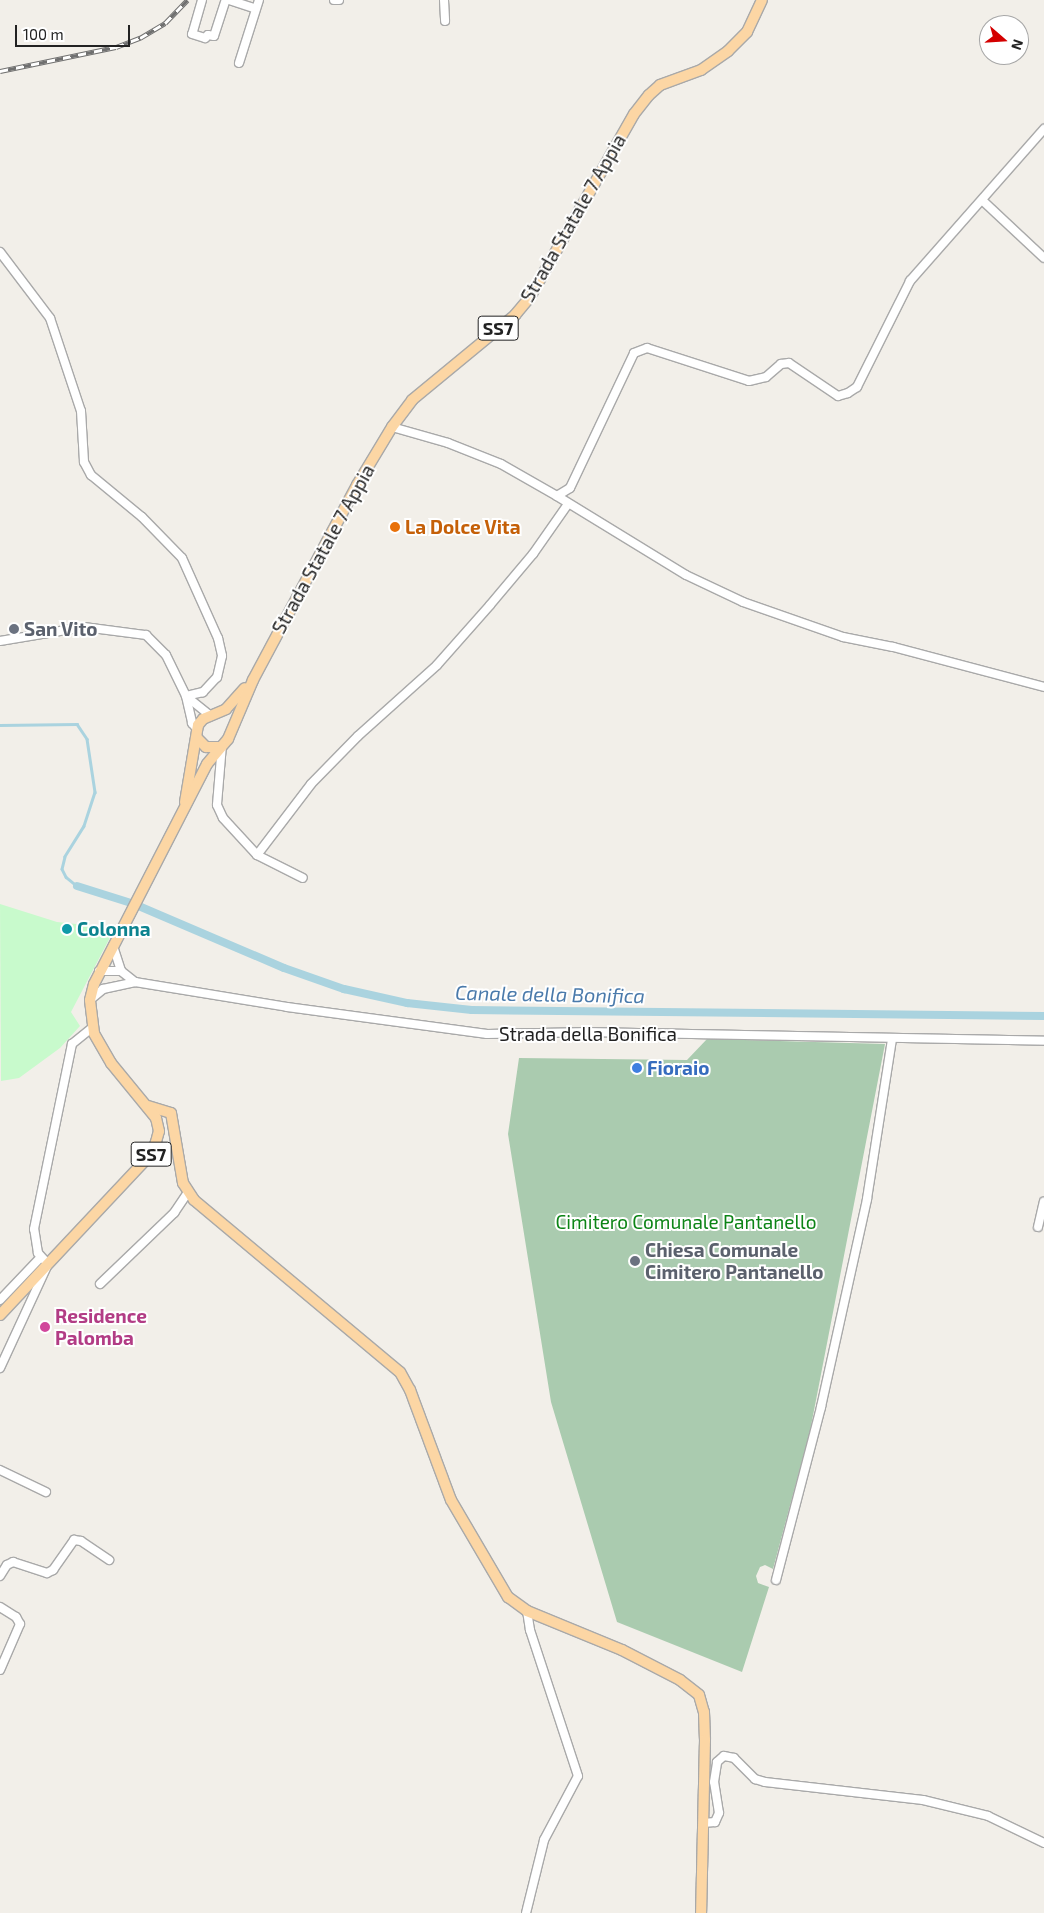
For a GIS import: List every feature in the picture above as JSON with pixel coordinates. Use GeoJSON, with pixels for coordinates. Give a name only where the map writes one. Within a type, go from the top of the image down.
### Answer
{"type":"FeatureCollection","features":[{"type":"Feature","properties":{"kind":"main road","name":"Strada Statale 7 Appia"},"geometry":{"type":"LineString","coordinates":[[0,1315],[44,1261],[150,1155],[159,1131],[156,1118],[99,1046],[93,1027],[90,1000],[99,971],[207,764],[229,730],[319,553],[392,427],[419,394],[515,315],[530,297],[613,149],[649,94],[660,85],[701,70],[728,51],[747,32],[762,0]]}},
{"type":"Feature","properties":{"kind":"main road","name":"Strada Statale 7 Appia"},"geometry":{"type":"LineString","coordinates":[[184,810],[197,734],[203,718],[213,716],[239,697],[253,680]]}},
{"type":"Feature","properties":{"kind":"main road"},"geometry":{"type":"LineString","coordinates":[[213,716],[223,719],[229,730]]}},
{"type":"Feature","properties":{"kind":"main road"},"geometry":{"type":"LineString","coordinates":[[197,734],[206,747],[220,746]]}},
{"type":"Feature","properties":{"kind":"main road"},"geometry":{"type":"LineString","coordinates":[[148,1106],[171,1113],[188,1192],[400,1372],[410,1390],[452,1500],[472,1539],[508,1597],[527,1611],[590,1639],[622,1650],[680,1680],[699,1695],[704,1712],[700,1913]]}},
{"type":"Feature","properties":{"kind":"street"},"geometry":{"type":"LineString","coordinates":[[202,0],[192,34],[205,38],[208,35],[214,36],[227,0],[256,9]]}},
{"type":"Feature","properties":{"kind":"street"},"geometry":{"type":"LineString","coordinates":[[239,63],[259,0]]}},
{"type":"Feature","properties":{"kind":"street"},"geometry":{"type":"LineString","coordinates":[[444,0],[445,20]]}},
{"type":"Feature","properties":{"kind":"street"},"geometry":{"type":"LineString","coordinates":[[557,496],[570,488],[634,353],[647,348],[749,381],[766,377],[780,364],[789,363],[838,396],[857,387],[910,281],[983,201],[1044,129]]}},
{"type":"Feature","properties":{"kind":"street"},"geometry":{"type":"LineString","coordinates":[[983,201],[1044,258]]}},
{"type":"Feature","properties":{"kind":"street"},"geometry":{"type":"LineString","coordinates":[[0,252],[50,318],[81,411],[84,462],[91,475],[174,546],[182,558],[218,638],[222,656],[217,677],[202,692],[186,696]]}},
{"type":"Feature","properties":{"kind":"street"},"geometry":{"type":"LineString","coordinates":[[392,427],[448,443],[501,464],[686,575],[743,602],[843,638],[893,646],[1044,687]]}},
{"type":"Feature","properties":{"kind":"street"},"geometry":{"type":"LineString","coordinates":[[257,855],[311,784],[358,736],[437,665],[533,554],[568,504]]}},
{"type":"Feature","properties":{"kind":"street"},"geometry":{"type":"LineString","coordinates":[[0,641],[84,627],[146,636],[166,654],[186,696],[192,723],[197,734]]}},
{"type":"Feature","properties":{"kind":"street"},"geometry":{"type":"LineString","coordinates":[[186,696],[213,716]]}},
{"type":"Feature","properties":{"kind":"street"},"geometry":{"type":"LineString","coordinates":[[220,746],[217,805],[223,818],[257,855],[303,878]]}},
{"type":"Feature","properties":{"kind":"street"},"geometry":{"type":"LineString","coordinates":[[112,946],[121,972]]}},
{"type":"Feature","properties":{"kind":"street"},"geometry":{"type":"LineString","coordinates":[[99,971],[121,972],[135,982]]}},
{"type":"Feature","properties":{"kind":"street"},"geometry":{"type":"LineString","coordinates":[[99,971],[114,984]]}},
{"type":"Feature","properties":{"kind":"street"},"geometry":{"type":"LineString","coordinates":[[90,1000],[114,984],[135,982]]}},
{"type":"Feature","properties":{"kind":"street","name":"Strada della Bonifica"},"geometry":{"type":"LineString","coordinates":[[135,982],[287,1007],[487,1034],[590,1032],[1044,1041]]}},
{"type":"Feature","properties":{"kind":"street"},"geometry":{"type":"LineString","coordinates":[[0,1368],[44,1261],[34,1229],[72,1044],[93,1027]]}},
{"type":"Feature","properties":{"kind":"street"},"geometry":{"type":"LineString","coordinates":[[776,1580],[821,1407],[868,1199],[892,1039]]}},
{"type":"Feature","properties":{"kind":"street"},"geometry":{"type":"LineString","coordinates":[[1035,1041],[1044,1046]]}},
{"type":"Feature","properties":{"kind":"street"},"geometry":{"type":"LineString","coordinates":[[100,1284],[174,1213],[188,1192]]}},
{"type":"Feature","properties":{"kind":"street"},"geometry":{"type":"LineString","coordinates":[[1038,1226],[1044,1202]]}},
{"type":"Feature","properties":{"kind":"street"},"geometry":{"type":"LineString","coordinates":[[0,1300],[44,1261]]}},
{"type":"Feature","properties":{"kind":"street"},"geometry":{"type":"LineString","coordinates":[[0,1470],[46,1492]]}},
{"type":"Feature","properties":{"kind":"street"},"geometry":{"type":"LineString","coordinates":[[0,1576],[6,1565],[13,1562],[48,1573],[53,1570],[74,1540],[81,1541],[109,1560]]}},
{"type":"Feature","properties":{"kind":"street"},"geometry":{"type":"LineString","coordinates":[[0,1607],[16,1617],[20,1624],[0,1670]]}},
{"type":"Feature","properties":{"kind":"street"},"geometry":{"type":"LineString","coordinates":[[526,1913],[544,1840],[578,1776],[530,1630],[527,1611]]}},
{"type":"Feature","properties":{"kind":"street"},"geometry":{"type":"LineString","coordinates":[[703,1823],[715,1822],[719,1814],[714,1782],[717,1762],[724,1756],[734,1758],[755,1779],[765,1782],[923,1800],[988,1816],[1044,1843]]}},
{"type":"Feature","properties":{"kind":"green space"},"geometry":{"type":"Polygon","coordinates":[[[0,904],[57,922],[115,928],[71,1012],[80,1026],[60,1048],[19,1078],[1,1081],[0,904]]]}},
{"type":"Feature","properties":{"kind":"green space","name":"Cimitero Comunale Pantanello"},"geometry":{"type":"Polygon","coordinates":[[[707,1039],[885,1044],[810,1431],[773,1569],[765,1565],[760,1567],[756,1576],[758,1583],[769,1587],[742,1672],[617,1622],[551,1402],[508,1134],[519,1058],[687,1060],[707,1039]]]}},
{"type":"Feature","properties":{"kind":"waterway"},"geometry":{"type":"LineString","coordinates":[[0,725],[77,724],[87,739],[95,792],[84,826],[65,857],[62,869],[66,877],[77,886]]}},
{"type":"Feature","properties":{"kind":"waterway","name":"Canale della Bonifica"},"geometry":{"type":"LineString","coordinates":[[77,886],[134,904],[284,968],[344,989],[407,1003],[472,1010],[1044,1016]]}},
{"type":"Feature","properties":{"kind":"railway"},"geometry":{"type":"LineString","coordinates":[[0,71],[116,47],[140,38],[165,23],[187,0]]}},
{"type":"Feature","properties":{"kind":"place","name":"La Dolce Vita"},"geometry":{"type":"Point","coordinates":[395,527]}},
{"type":"Feature","properties":{"kind":"place","name":"San Vito"},"geometry":{"type":"Point","coordinates":[14,629]}},
{"type":"Feature","properties":{"kind":"place","name":"Colonna"},"geometry":{"type":"Point","coordinates":[67,929]}},
{"type":"Feature","properties":{"kind":"place","name":"Fioraio"},"geometry":{"type":"Point","coordinates":[637,1068]}},
{"type":"Feature","properties":{"kind":"place","name":"Chiesa Comunale Cimitero Pantanello"},"geometry":{"type":"Point","coordinates":[635,1261]}},
{"type":"Feature","properties":{"kind":"place","name":"Residence Palomba"},"geometry":{"type":"Point","coordinates":[45,1327]}}]}
